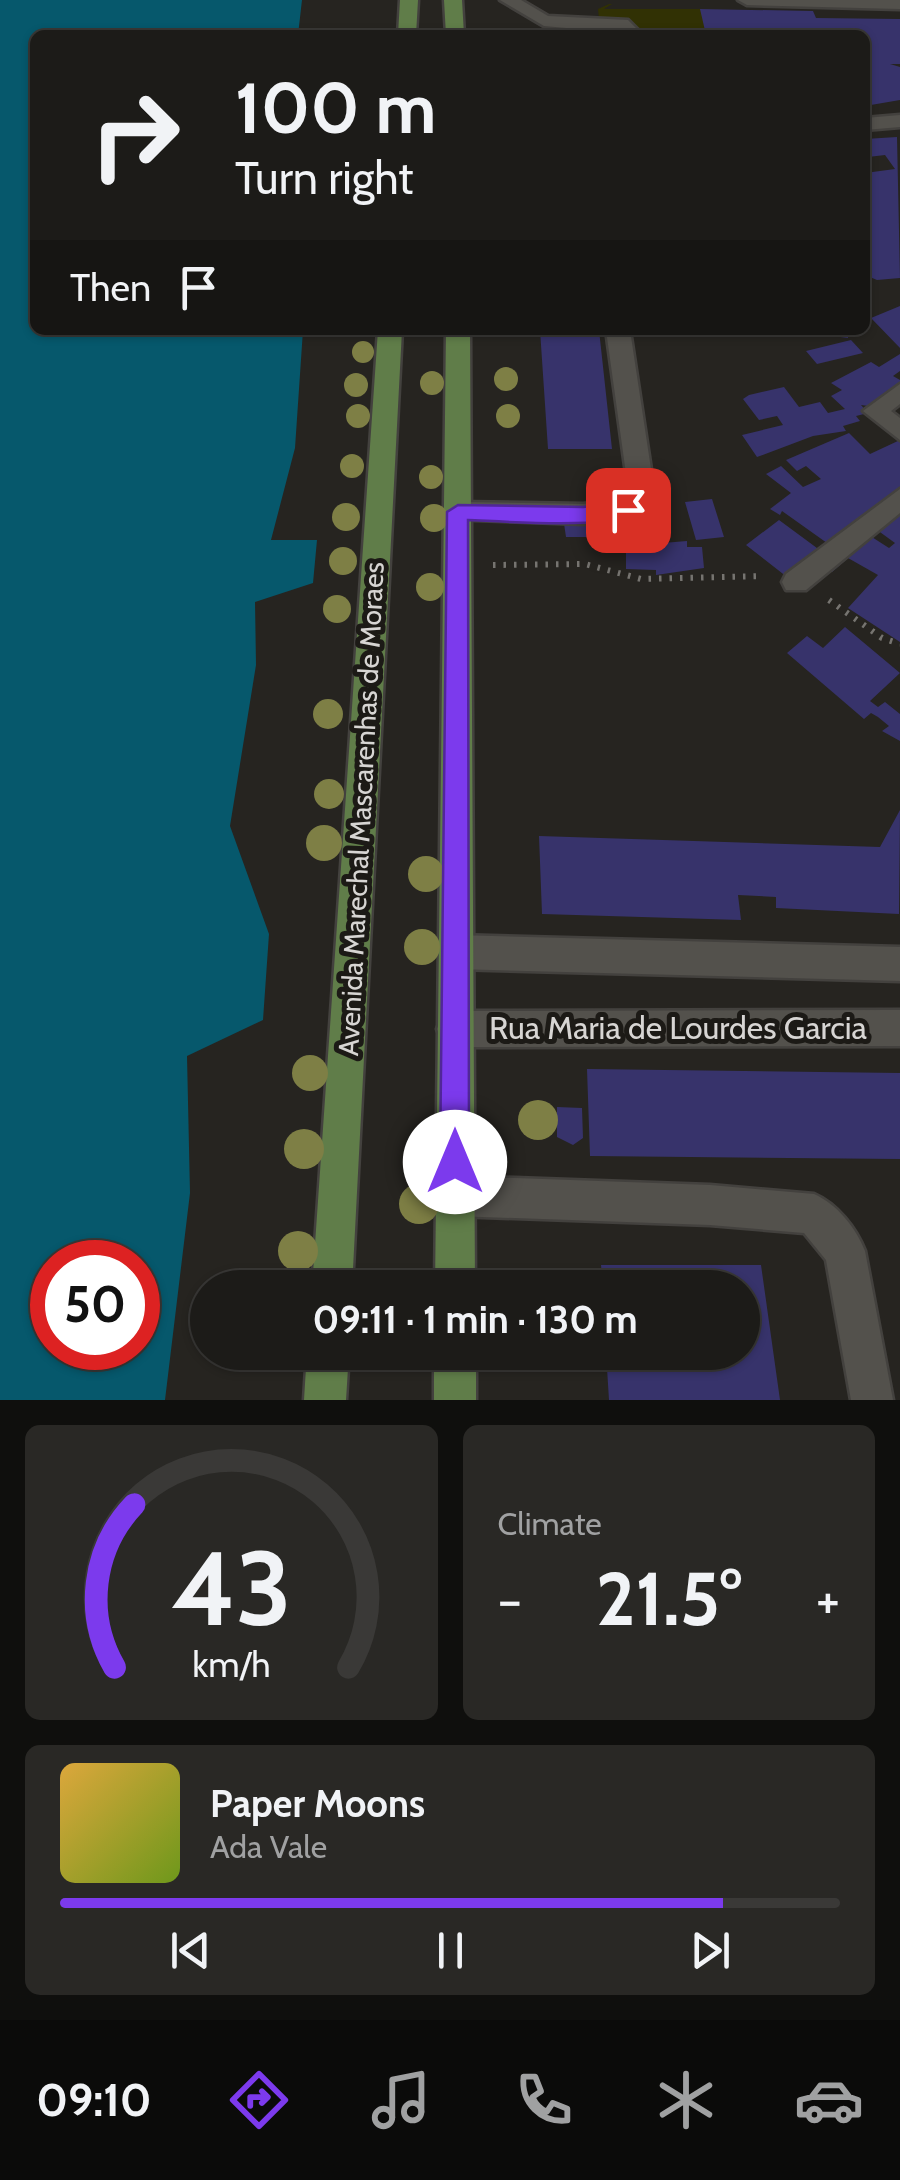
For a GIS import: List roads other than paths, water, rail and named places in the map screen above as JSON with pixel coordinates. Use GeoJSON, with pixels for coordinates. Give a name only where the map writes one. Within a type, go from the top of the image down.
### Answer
{"type":"FeatureCollection","features":[{"type":"Feature","properties":{"kind":"main road"},"geometry":{"type":"LineString","coordinates":[[408,30],[410,0]]}},
{"type":"Feature","properties":{"kind":"main road"},"geometry":{"type":"LineString","coordinates":[[453,0],[455,30]]}},
{"type":"Feature","properties":{"kind":"main road","name":"Avenida Marechal Mascarenhas de Moraes"},"geometry":{"type":"LineString","coordinates":[[333,1270],[390,335]]}},
{"type":"Feature","properties":{"kind":"main road"},"geometry":{"type":"LineString","coordinates":[[455,1270],[458,335]]}},
{"type":"Feature","properties":{"kind":"main road"},"geometry":{"type":"LineString","coordinates":[[325,1400],[327,1370]]}},
{"type":"Feature","properties":{"kind":"main road"},"geometry":{"type":"LineString","coordinates":[[454,1370],[454,1400]]}},
{"type":"Feature","properties":{"kind":"street"},"geometry":{"type":"LineString","coordinates":[[509,0],[557,29],[628,25],[631,30]]}},
{"type":"Feature","properties":{"kind":"street"},"geometry":{"type":"LineString","coordinates":[[747,0],[889,2]]}},
{"type":"Feature","properties":{"kind":"street"},"geometry":{"type":"LineString","coordinates":[[870,124],[900,121]]}},
{"type":"Feature","properties":{"kind":"street"},"geometry":{"type":"LineString","coordinates":[[458,512],[583,514],[628,510],[641,489],[619,335]]}},
{"type":"Feature","properties":{"kind":"street"},"geometry":{"type":"LineString","coordinates":[[900,392],[875,410],[900,432]]}},
{"type":"Feature","properties":{"kind":"street"},"geometry":{"type":"LineString","coordinates":[[796,582],[900,499]]}},
{"type":"Feature","properties":{"kind":"street"},"geometry":{"type":"LineString","coordinates":[[456,952],[900,964]]}},
{"type":"Feature","properties":{"kind":"street","name":"Rua Maria de Lourdes Garcia"},"geometry":{"type":"LineString","coordinates":[[455,1029],[900,1028]]}},
{"type":"Feature","properties":{"kind":"street"},"geometry":{"type":"LineString","coordinates":[[455,1196],[710,1205],[814,1214],[845,1251],[872,1400]]}},
{"type":"Feature","properties":{"kind":"water"},"geometry":{"type":"Polygon","coordinates":[[[0,0],[302,0],[299,30],[30,30],[30,335],[303,335],[295,448],[271,540],[317,540],[313,583],[255,602],[256,665],[230,826],[269,934],[263,1020],[187,1056],[190,1193],[165,1400],[0,1400],[0,0]]]}}]}
